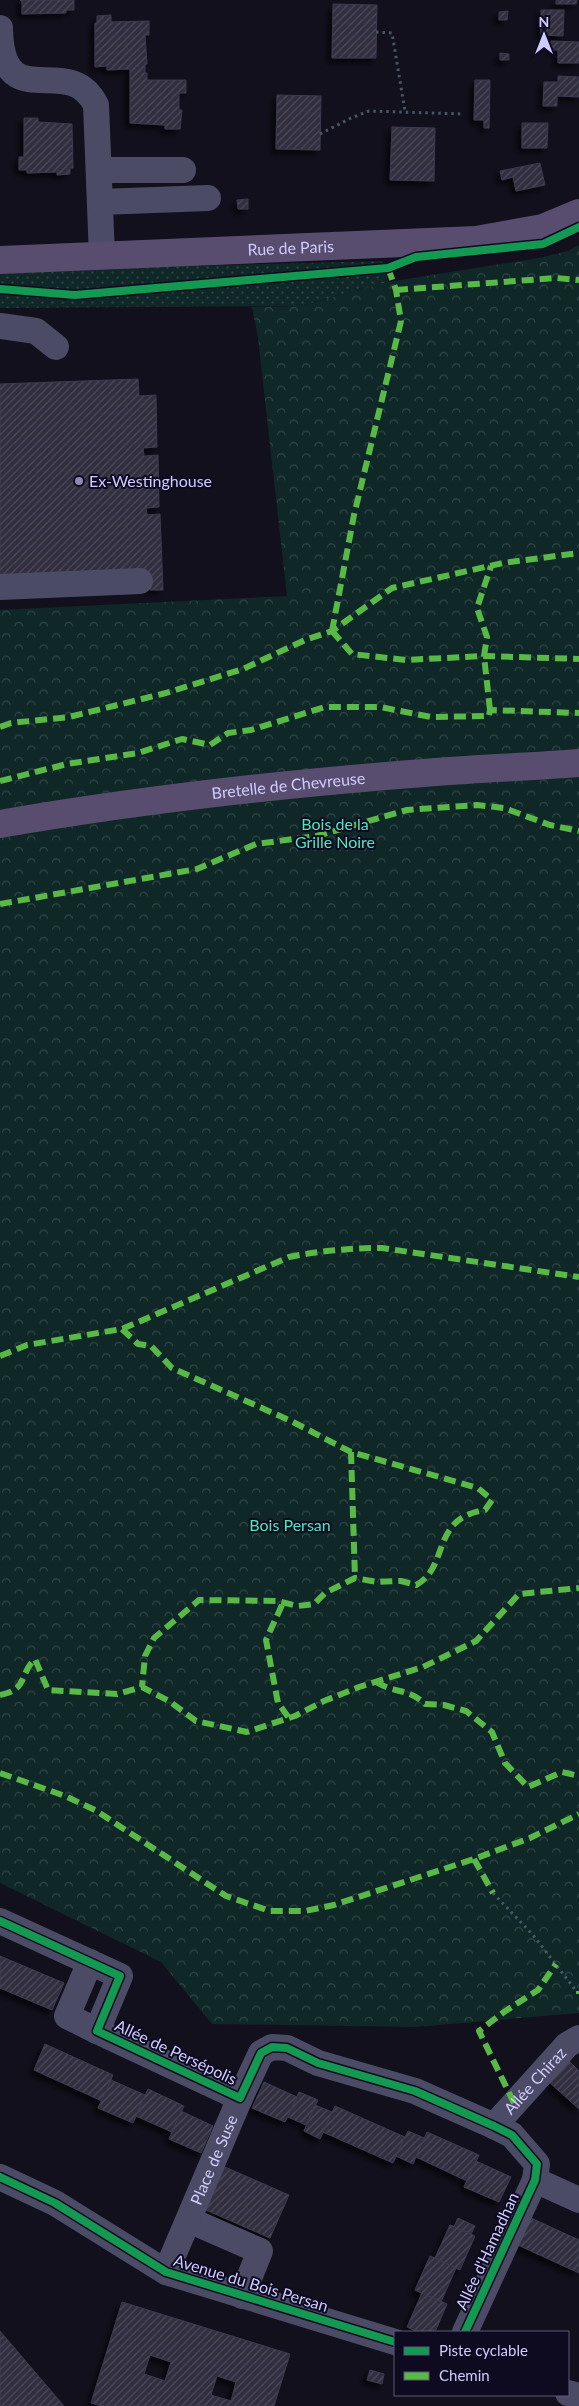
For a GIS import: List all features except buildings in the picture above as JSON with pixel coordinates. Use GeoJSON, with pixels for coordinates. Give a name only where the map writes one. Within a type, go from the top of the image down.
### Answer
{"type":"FeatureCollection","features":[{"type":"Feature","properties":{"kind":"main road","name":"Rue de Paris"},"geometry":{"type":"LineString","coordinates":[[0,260],[476,240],[543,228],[579,213]]}},
{"type":"Feature","properties":{"kind":"main road","name":"Bretelle de Chevreuse"},"geometry":{"type":"LineString","coordinates":[[0,824],[102,806],[435,772],[579,763]]}},
{"type":"Feature","properties":{"kind":"street"},"geometry":{"type":"LineString","coordinates":[[0,28],[0,50],[4,62],[12,72],[22,78],[35,81],[64,80],[79,85],[90,93],[96,105],[102,256]]}},
{"type":"Feature","properties":{"kind":"street"},"geometry":{"type":"LineString","coordinates":[[99,170],[183,170]]}},
{"type":"Feature","properties":{"kind":"street"},"geometry":{"type":"LineString","coordinates":[[100,202],[208,198]]}},
{"type":"Feature","properties":{"kind":"street"},"geometry":{"type":"LineString","coordinates":[[0,326],[36,332],[56,347]]}},
{"type":"Feature","properties":{"kind":"street"},"geometry":{"type":"LineString","coordinates":[[0,587],[140,581]]}},
{"type":"Feature","properties":{"kind":"street","name":"Allée de Persépolis"},"geometry":{"type":"LineString","coordinates":[[0,1921],[120,1976],[97,2031],[240,2098],[261,2054],[272,2047],[287,2048],[318,2063],[415,2091],[512,2135],[538,2164],[535,2180]]}},
{"type":"Feature","properties":{"kind":"street","name":"Allée Chiraz"},"geometry":{"type":"LineString","coordinates":[[494,2126],[567,2045],[579,2038]]}},
{"type":"Feature","properties":{"kind":"street","name":"Place de Suse"},"geometry":{"type":"LineString","coordinates":[[166,2272],[240,2098]]}},
{"type":"Feature","properties":{"kind":"street","name":"Avenue du Bois Persan"},"geometry":{"type":"LineString","coordinates":[[0,2177],[55,2203],[166,2272],[394,2342]]}},
{"type":"Feature","properties":{"kind":"street"},"geometry":{"type":"LineString","coordinates":[[535,2180],[579,2200]]}},
{"type":"Feature","properties":{"kind":"street","name":"Allée d'Hamadhan"},"geometry":{"type":"LineString","coordinates":[[465,2331],[535,2180]]}},
{"type":"Feature","properties":{"kind":"street","name":"Place de Suse"},"geometry":{"type":"LineString","coordinates":[[189,2220],[260,2251],[242,2296]]}},
{"type":"Feature","properties":{"kind":"path"},"geometry":{"type":"LineString","coordinates":[[376,32],[392,33],[405,111]]}},
{"type":"Feature","properties":{"kind":"path"},"geometry":{"type":"LineString","coordinates":[[320,134],[369,111],[464,114]]}},
{"type":"Feature","properties":{"kind":"path"},"geometry":{"type":"LineString","coordinates":[[492,1893],[533,1934],[577,1992]]}},
{"type":"Feature","properties":{"kind":"green space"},"geometry":{"type":"Polygon","coordinates":[[[579,245],[579,2013],[415,2027],[212,2024],[161,1962],[0,1883],[0,610],[287,596],[258,338],[252,307],[301,306],[388,282],[539,258],[568,251],[579,245]]]}},
{"type":"Feature","properties":{"kind":"green space"},"geometry":{"type":"Polygon","coordinates":[[[382,261],[388,282],[301,306],[0,308],[0,271],[382,261]]]}},
{"type":"Feature","properties":{"kind":"marked path"},"geometry":{"type":"LineString","coordinates":[[332,631],[354,515],[401,321],[396,290],[388,268]]}},
{"type":"Feature","properties":{"kind":"marked path"},"geometry":{"type":"LineString","coordinates":[[396,290],[556,278],[579,280]]}},
{"type":"Feature","properties":{"kind":"marked path"},"geometry":{"type":"LineString","coordinates":[[0,727],[11,723],[69,717],[166,693],[243,669],[305,640],[332,631],[392,588],[503,563],[579,553]]}},
{"type":"Feature","properties":{"kind":"marked path"},"geometry":{"type":"LineString","coordinates":[[490,710],[484,656],[487,637],[477,608],[491,566]]}},
{"type":"Feature","properties":{"kind":"marked path"},"geometry":{"type":"LineString","coordinates":[[332,631],[352,654],[406,660],[484,656],[579,659]]}},
{"type":"Feature","properties":{"kind":"marked path"},"geometry":{"type":"LineString","coordinates":[[0,781],[67,764],[138,753],[182,739],[210,745],[228,733],[251,730],[325,707],[380,707],[431,717],[489,716],[490,710],[579,713]]}},
{"type":"Feature","properties":{"kind":"marked path"},"geometry":{"type":"LineString","coordinates":[[0,904],[197,869],[256,844],[317,836],[407,810],[477,805],[504,808],[550,825],[579,831]]}},
{"type":"Feature","properties":{"kind":"marked path"},"geometry":{"type":"LineString","coordinates":[[0,1356],[27,1345],[122,1329],[289,1257],[312,1253],[382,1248],[579,1277]]}},
{"type":"Feature","properties":{"kind":"marked path"},"geometry":{"type":"LineString","coordinates":[[122,1329],[138,1344],[151,1346],[172,1368],[291,1421],[351,1452],[478,1488],[492,1500],[485,1510],[468,1515],[456,1523],[448,1532],[433,1567],[426,1577],[416,1585],[401,1581],[377,1582],[355,1578],[325,1593],[314,1604],[298,1606],[277,1601],[199,1600],[154,1638],[145,1656],[142,1687]]}},
{"type":"Feature","properties":{"kind":"marked path"},"geometry":{"type":"LineString","coordinates":[[351,1452],[355,1578]]}},
{"type":"Feature","properties":{"kind":"marked path"},"geometry":{"type":"LineString","coordinates":[[0,1695],[9,1693],[19,1685],[35,1659],[48,1690],[117,1694],[142,1687],[169,1701],[196,1721],[247,1732],[295,1716],[324,1701],[359,1687],[423,1667],[476,1641],[519,1594],[579,1588]]}},
{"type":"Feature","properties":{"kind":"marked path"},"geometry":{"type":"LineString","coordinates":[[282,1605],[266,1640],[278,1703],[289,1718]]}},
{"type":"Feature","properties":{"kind":"marked path"},"geometry":{"type":"LineString","coordinates":[[376,1682],[407,1693],[425,1704],[444,1705],[466,1711],[492,1732],[505,1763],[528,1787],[562,1772],[579,1776]]}},
{"type":"Feature","properties":{"kind":"marked path"},"geometry":{"type":"LineString","coordinates":[[0,1773],[65,1796],[95,1810],[226,1896],[270,1911],[305,1911],[334,1905],[474,1859],[530,1838],[579,1814]]}},
{"type":"Feature","properties":{"kind":"marked path"},"geometry":{"type":"LineString","coordinates":[[474,1859],[493,1893]]}},
{"type":"Feature","properties":{"kind":"marked path"},"geometry":{"type":"LineString","coordinates":[[514,2103],[479,2031],[538,1990],[556,1964]]}},
{"type":"Feature","properties":{"kind":"cycle path"},"geometry":{"type":"LineString","coordinates":[[0,289],[75,295],[388,268],[416,257],[543,244],[579,227]]}},
{"type":"Feature","properties":{"kind":"cycle path"},"geometry":{"type":"LineString","coordinates":[[0,1921],[120,1976],[97,2031],[240,2098],[261,2053],[272,2047],[287,2048],[318,2063],[415,2091],[512,2135],[537,2164],[535,2180],[465,2331]]}},
{"type":"Feature","properties":{"kind":"cycle path"},"geometry":{"type":"LineString","coordinates":[[0,2177],[55,2203],[166,2272],[394,2342]]}},
{"type":"Feature","properties":{"kind":"place","name":"Ex-Westinghouse"},"geometry":{"type":"Point","coordinates":[79,481]}},
{"type":"Feature","properties":{"kind":"park label","name":"Bois de la Grille Noire"},"geometry":{"type":"Point","coordinates":[335,833]}},
{"type":"Feature","properties":{"kind":"park label","name":"Bois Persan"},"geometry":{"type":"Point","coordinates":[290,1525]}}]}
